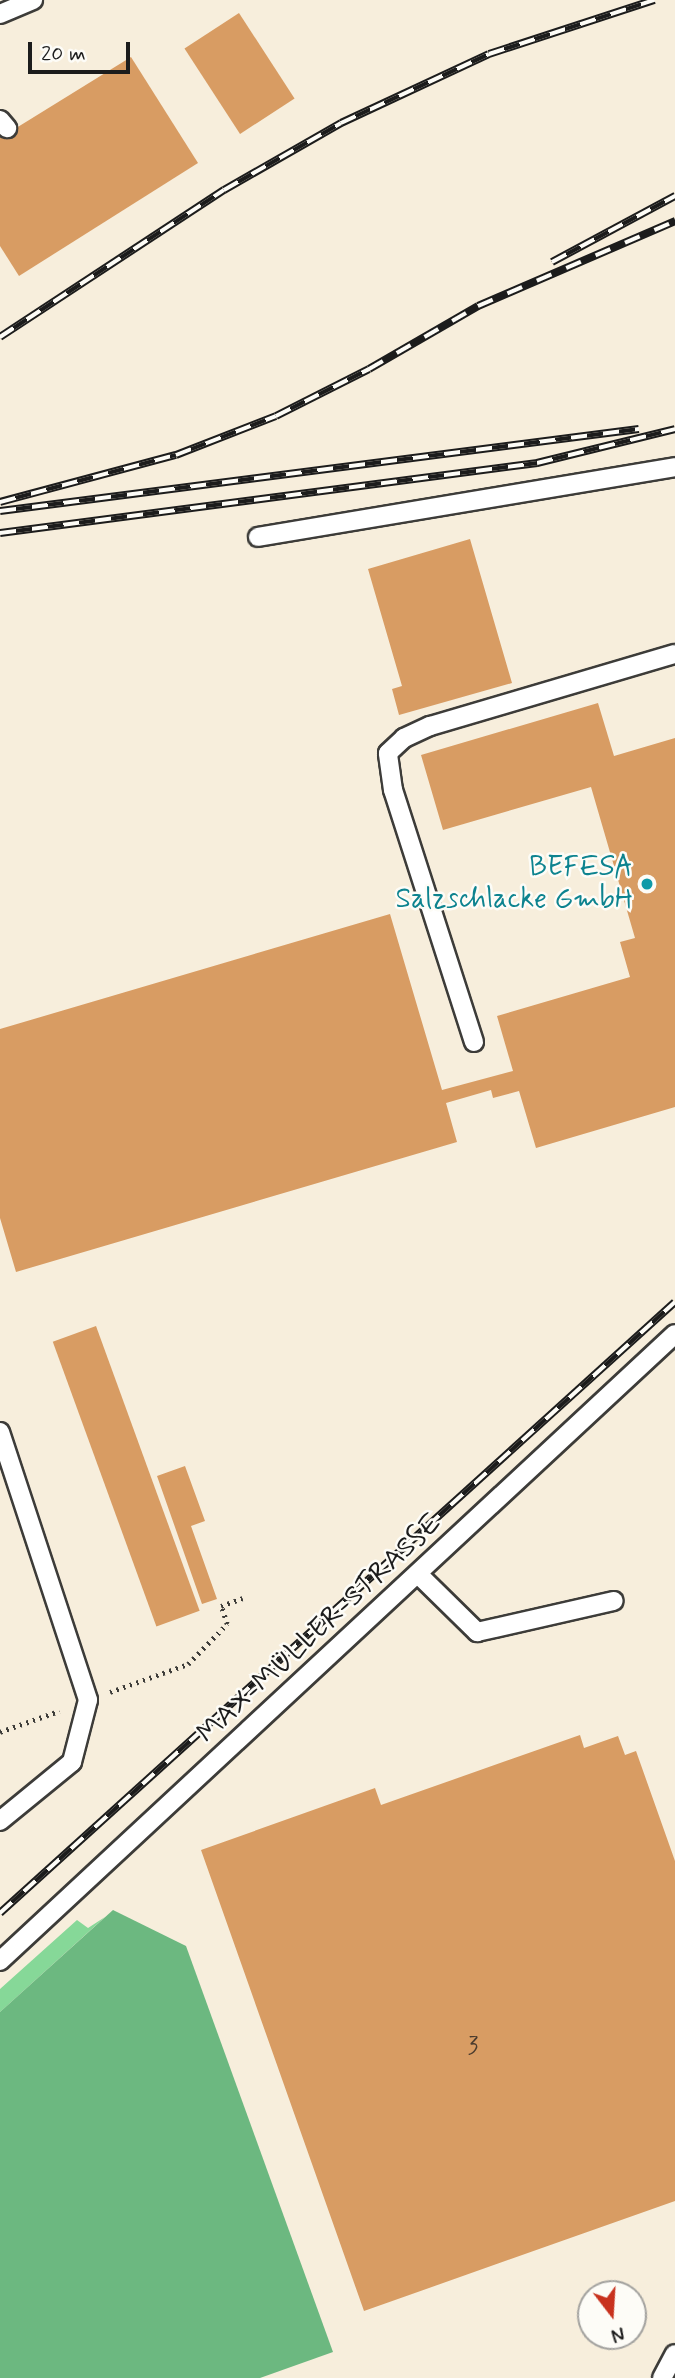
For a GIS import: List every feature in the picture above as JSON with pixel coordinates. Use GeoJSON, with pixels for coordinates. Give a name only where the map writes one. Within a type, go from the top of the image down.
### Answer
{"type":"FeatureCollection","features":[{"type":"Feature","properties":{"kind":"lane"},"geometry":{"type":"LineString","coordinates":[[0,14],[33,0]]}},
{"type":"Feature","properties":{"kind":"lane"},"geometry":{"type":"LineString","coordinates":[[258,537],[675,467]]}},
{"type":"Feature","properties":{"kind":"lane"},"geometry":{"type":"LineString","coordinates":[[474,1042],[393,790],[388,753],[404,738],[430,726],[675,654]]}},
{"type":"Feature","properties":{"kind":"lane","name":"MAX-MÜLLER-STRASSE"},"geometry":{"type":"LineString","coordinates":[[0,1961],[675,1334]]}},
{"type":"Feature","properties":{"kind":"lane"},"geometry":{"type":"LineString","coordinates":[[0,1432],[88,1700],[72,1762],[0,1821]]}},
{"type":"Feature","properties":{"kind":"lane"},"geometry":{"type":"LineString","coordinates":[[418,1574],[477,1632],[614,1601]]}},
{"type":"Feature","properties":{"kind":"lane"},"geometry":{"type":"LineString","coordinates":[[662,2378],[675,2354]]}},
{"type":"Feature","properties":{"kind":"path"},"geometry":{"type":"LineString","coordinates":[[0,1732],[188,1664],[227,1624],[221,1606],[243,1598]]}},
{"type":"Feature","properties":{"kind":"green space"},"geometry":{"type":"Polygon","coordinates":[[[113,1910],[186,1946],[333,2352],[260,2378],[0,2378],[0,2012],[113,1910]]]}},
{"type":"Feature","properties":{"kind":"green space"},"geometry":{"type":"Polygon","coordinates":[[[105,1917],[0,2012],[0,1989],[77,1920],[88,1928],[105,1917]]]}},
{"type":"Feature","properties":{"kind":"building"},"geometry":{"type":"Polygon","coordinates":[[[239,13],[295,99],[240,134],[184,48],[239,13]]]}},
{"type":"Feature","properties":{"kind":"building"},"geometry":{"type":"Polygon","coordinates":[[[131,57],[198,163],[19,276],[0,246],[0,138],[131,57]]]}},
{"type":"Feature","properties":{"kind":"building"},"geometry":{"type":"Polygon","coordinates":[[[470,539],[512,683],[399,715],[392,689],[402,686],[368,569],[470,539]]]}},
{"type":"Feature","properties":{"kind":"building"},"geometry":{"type":"Polygon","coordinates":[[[598,703],[614,756],[675,738],[675,1107],[536,1148],[519,1091],[493,1098],[491,1090],[446,1103],[457,1142],[16,1272],[0,1218],[0,1029],[390,914],[442,1090],[513,1071],[497,1016],[630,977],[620,942],[635,938],[591,787],[443,830],[421,755],[598,703]]]}},
{"type":"Feature","properties":{"kind":"building"},"geometry":{"type":"Polygon","coordinates":[[[96,1326],[200,1611],[156,1626],[53,1342],[96,1326]]]}},
{"type":"Feature","properties":{"kind":"building"},"geometry":{"type":"Polygon","coordinates":[[[185,1466],[205,1521],[191,1526],[217,1599],[202,1604],[157,1476],[185,1466]]]}},
{"type":"Feature","properties":{"kind":"building"},"geometry":{"type":"Polygon","coordinates":[[[580,1735],[584,1748],[618,1736],[625,1755],[636,1751],[675,1861],[675,2201],[364,2311],[201,1850],[375,1788],[381,1805],[580,1735]]]}},
{"type":"Feature","properties":{"kind":"railway"},"geometry":{"type":"LineString","coordinates":[[0,337],[224,190],[341,123],[489,54],[654,0]]}},
{"type":"Feature","properties":{"kind":"railway"},"geometry":{"type":"LineString","coordinates":[[552,262],[675,196]]}},
{"type":"Feature","properties":{"kind":"railway"},"geometry":{"type":"LineString","coordinates":[[0,502],[176,455],[276,416],[369,369],[478,306],[675,221]]}},
{"type":"Feature","properties":{"kind":"railway"},"geometry":{"type":"LineString","coordinates":[[0,511],[639,429]]}},
{"type":"Feature","properties":{"kind":"railway"},"geometry":{"type":"LineString","coordinates":[[0,533],[537,463],[675,429]]}},
{"type":"Feature","properties":{"kind":"railway"},"geometry":{"type":"LineString","coordinates":[[0,1913],[675,1302]]}},
{"type":"Feature","properties":{"kind":"place","name":"BEFESA Salzschlacke GmbH"},"geometry":{"type":"Point","coordinates":[647,884]}}]}
